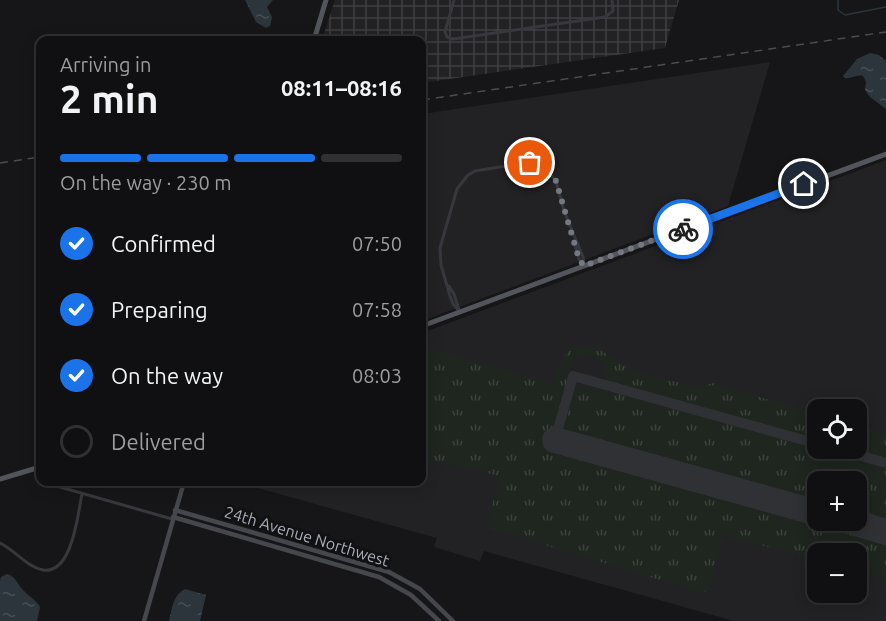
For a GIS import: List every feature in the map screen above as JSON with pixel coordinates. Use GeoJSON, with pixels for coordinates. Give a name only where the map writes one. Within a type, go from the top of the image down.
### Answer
{"type":"FeatureCollection","features":[{"type":"Feature","properties":{"kind":"main road"},"geometry":{"type":"LineString","coordinates":[[315,36],[326,0]]}},
{"type":"Feature","properties":{"kind":"main road"},"geometry":{"type":"LineString","coordinates":[[426,324],[886,154]]}},
{"type":"Feature","properties":{"kind":"main road"},"geometry":{"type":"LineString","coordinates":[[0,479],[36,468]]}},
{"type":"Feature","properties":{"kind":"main road"},"geometry":{"type":"LineString","coordinates":[[144,621],[183,486]]}},
{"type":"Feature","properties":{"kind":"main road","name":"24th Avenue Northwest"},"geometry":{"type":"LineString","coordinates":[[175,510],[389,572],[420,589],[453,621]]}},
{"type":"Feature","properties":{"kind":"main road","name":"24th Avenue Northwest"},"geometry":{"type":"LineString","coordinates":[[173,518],[379,578],[411,595],[439,621]]}},
{"type":"Feature","properties":{"kind":"street"},"geometry":{"type":"LineString","coordinates":[[454,0],[445,32],[447,37],[453,39],[605,17],[613,11],[612,0]]}},
{"type":"Feature","properties":{"kind":"street"},"geometry":{"type":"LineString","coordinates":[[459,312],[441,265],[440,248],[459,186],[468,175],[476,171],[509,165],[535,164],[550,173],[557,185],[579,259],[584,266]]}},
{"type":"Feature","properties":{"kind":"street","name":"24th Avenue Northwest"},"geometry":{"type":"LineString","coordinates":[[56,486],[173,518]]}},
{"type":"Feature","properties":{"kind":"street"},"geometry":{"type":"LineString","coordinates":[[0,543],[32,565],[44,570],[56,569],[64,562],[69,548],[82,494]]}},
{"type":"Feature","properties":{"kind":"shaded area"},"geometry":{"type":"Polygon","coordinates":[[[335,0],[679,0],[665,48],[426,82],[426,36],[323,36],[335,0]]]}},
{"type":"Feature","properties":{"kind":"shaded area"},"geometry":{"type":"Polygon","coordinates":[[[770,62],[728,206],[426,319],[426,113],[770,62]]]}},
{"type":"Feature","properties":{"kind":"shaded area"},"geometry":{"type":"Polygon","coordinates":[[[886,160],[886,621],[734,621],[484,551],[480,561],[434,547],[437,538],[250,486],[426,486],[426,332],[886,160]]]}},
{"type":"Feature","properties":{"kind":"green space"},"geometry":{"type":"Polygon","coordinates":[[[578,345],[598,349],[637,371],[698,388],[712,383],[807,411],[807,438],[608,382],[604,363],[597,358],[584,356],[573,361],[550,447],[807,519],[807,531],[850,531],[886,541],[886,578],[867,573],[867,543],[807,543],[807,557],[724,536],[708,589],[703,593],[489,528],[487,525],[500,476],[426,459],[426,348],[555,384],[568,352],[578,345]]]}},
{"type":"Feature","properties":{"kind":"green space"},"geometry":{"type":"Polygon","coordinates":[[[578,385],[591,385],[618,391],[807,445],[807,459],[858,459],[886,467],[886,524],[867,518],[867,471],[807,471],[807,502],[566,434],[564,422],[578,385]]]}},
{"type":"Feature","properties":{"kind":"green space"},"geometry":{"type":"Polygon","coordinates":[[[867,429],[886,435],[886,460],[867,455],[867,429]]]}},
{"type":"Feature","properties":{"kind":"water"},"geometry":{"type":"Polygon","coordinates":[[[245,0],[273,0],[267,7],[272,17],[270,26],[266,28],[256,22],[245,0]]]}},
{"type":"Feature","properties":{"kind":"water"},"geometry":{"type":"Polygon","coordinates":[[[870,53],[879,55],[886,61],[886,109],[870,97],[865,90],[866,82],[863,76],[845,78],[843,76],[857,59],[870,53]]]}},
{"type":"Feature","properties":{"kind":"water"},"geometry":{"type":"Polygon","coordinates":[[[7,574],[15,579],[40,607],[37,621],[0,621],[0,581],[1,577],[7,574]]]}},
{"type":"Feature","properties":{"kind":"water"},"geometry":{"type":"Polygon","coordinates":[[[185,589],[206,595],[200,621],[169,621],[175,599],[185,589]]]}},
{"type":"Feature","properties":{"kind":"waterway"},"geometry":{"type":"LineString","coordinates":[[838,0],[838,10],[845,15],[886,7]]}},
{"type":"Feature","properties":{"kind":"taxiway"},"geometry":{"type":"LineString","coordinates":[[555,440],[573,376],[807,441]]}},
{"type":"Feature","properties":{"kind":"taxiway"},"geometry":{"type":"LineString","coordinates":[[867,458],[886,463]]}},
{"type":"Feature","properties":{"kind":"runway"},"geometry":{"type":"LineString","coordinates":[[555,440],[807,510]]}},
{"type":"Feature","properties":{"kind":"runway"},"geometry":{"type":"LineString","coordinates":[[867,526],[886,532]]}},
{"type":"Feature","properties":{"kind":"railway"},"geometry":{"type":"LineString","coordinates":[[426,99],[886,32]]}},
{"type":"Feature","properties":{"kind":"railway"},"geometry":{"type":"LineString","coordinates":[[0,163],[36,158]]}},
{"type":"Feature","properties":{"kind":"way so far"},"geometry":{"type":"LineString","coordinates":[[530,163],[543,167],[556,181],[576,250],[584,266],[683,229]]}},
{"type":"Feature","properties":{"kind":"route"},"geometry":{"type":"LineString","coordinates":[[683,229],[804,184]]}}]}
